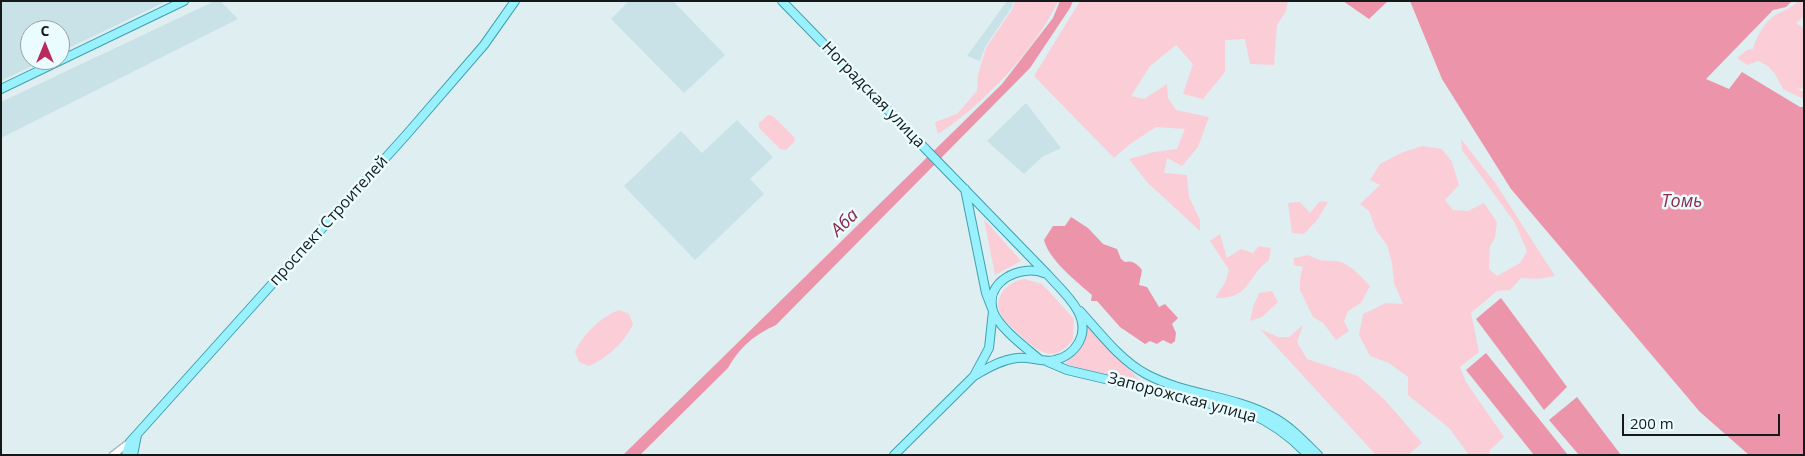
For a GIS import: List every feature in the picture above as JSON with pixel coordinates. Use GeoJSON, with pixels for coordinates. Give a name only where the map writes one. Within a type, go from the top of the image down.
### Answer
{"type":"FeatureCollection","features":[{"type":"Feature","properties":{"kind":"main road"},"geometry":{"type":"LineString","coordinates":[[1,89],[184,1]]}},
{"type":"Feature","properties":{"kind":"main road","name":"проспект Строителей"},"geometry":{"type":"LineString","coordinates":[[130,442],[420,119],[484,45],[516,1]]}},
{"type":"Feature","properties":{"kind":"main road","name":"Ноградская улица"},"geometry":{"type":"LineString","coordinates":[[782,1],[1047,274]]}},
{"type":"Feature","properties":{"kind":"main road"},"geometry":{"type":"LineString","coordinates":[[965,189],[986,293],[993,311],[1012,336],[1042,360]]}},
{"type":"Feature","properties":{"kind":"main road"},"geometry":{"type":"LineString","coordinates":[[894,455],[974,376],[989,348],[996,289],[1002,280],[1014,272],[1026,270],[1047,274],[1075,306],[1081,317],[1083,328],[1078,346],[1065,356],[1042,360],[1018,357],[1005,360],[974,376]]}},
{"type":"Feature","properties":{"kind":"main road","name":"Запорожская улица"},"geometry":{"type":"LineString","coordinates":[[1075,306],[1128,362],[1139,370],[1164,382],[1252,407],[1271,416],[1290,429],[1318,455]]}},
{"type":"Feature","properties":{"kind":"main road","name":"Запорожская улица"},"geometry":{"type":"LineString","coordinates":[[1042,360],[1067,370],[1249,413],[1268,421],[1286,434],[1308,455]]}},
{"type":"Feature","properties":{"kind":"main road"},"geometry":{"type":"LineString","coordinates":[[133,455],[137,435]]}},
{"type":"Feature","properties":{"kind":"main road"},"geometry":{"type":"LineString","coordinates":[[126,455],[130,442]]}},
{"type":"Feature","properties":{"kind":"street"},"geometry":{"type":"LineString","coordinates":[[113,455],[130,442]]}},
{"type":"Feature","properties":{"kind":"shaded area"},"geometry":{"type":"Polygon","coordinates":[[[1,1],[167,1],[70,47],[70,20],[20,20],[20,70],[24,70],[1,81],[1,1]]]}},
{"type":"Feature","properties":{"kind":"shaded area"},"geometry":{"type":"Polygon","coordinates":[[[215,1],[220,1],[238,19],[1,138],[1,102],[215,1]]]}},
{"type":"Feature","properties":{"kind":"shaded area"},"geometry":{"type":"Polygon","coordinates":[[[629,1],[673,1],[725,55],[684,93],[611,19],[629,1]]]}},
{"type":"Feature","properties":{"kind":"shaded area"},"geometry":{"type":"Polygon","coordinates":[[[1007,1],[1013,1],[1012,7],[985,47],[980,61],[967,56],[1007,1]]]}},
{"type":"Feature","properties":{"kind":"shaded area"},"geometry":{"type":"Polygon","coordinates":[[[1015,1],[1058,1],[1036,38],[1006,75],[972,108],[938,134],[935,122],[957,114],[977,91],[978,75],[986,48],[1013,8],[1015,1]]]}},
{"type":"Feature","properties":{"kind":"shaded area"},"geometry":{"type":"Polygon","coordinates":[[[1080,1],[1288,1],[1286,11],[1277,25],[1274,65],[1250,64],[1245,39],[1225,40],[1225,72],[1203,99],[1183,94],[1193,64],[1176,45],[1150,66],[1131,96],[1144,99],[1167,84],[1168,98],[1176,110],[1209,117],[1198,147],[1182,166],[1167,158],[1164,173],[1187,175],[1189,197],[1200,220],[1200,231],[1147,182],[1129,159],[1154,152],[1177,149],[1185,129],[1156,127],[1130,144],[1114,158],[1034,76],[1080,1]]]}},
{"type":"Feature","properties":{"kind":"shaded area"},"geometry":{"type":"Polygon","coordinates":[[[1798,1],[1804,1],[1804,17],[1796,23],[1804,28],[1804,88],[1797,89],[1804,92],[1804,99],[1783,89],[1768,66],[1758,61],[1747,65],[1737,58],[1747,50],[1753,49],[1756,39],[1769,20],[1798,1]]]}},
{"type":"Feature","properties":{"kind":"shaded area"},"geometry":{"type":"Polygon","coordinates":[[[1026,103],[1061,148],[1042,157],[1024,174],[987,141],[1026,103]]]}},
{"type":"Feature","properties":{"kind":"shaded area"},"geometry":{"type":"Polygon","coordinates":[[[768,115],[773,116],[795,138],[794,142],[786,150],[780,149],[759,128],[759,123],[768,115]]]}},
{"type":"Feature","properties":{"kind":"shaded area"},"geometry":{"type":"Polygon","coordinates":[[[737,120],[773,157],[750,179],[764,194],[695,260],[624,186],[681,131],[702,153],[737,120]]]}},
{"type":"Feature","properties":{"kind":"shaded area"},"geometry":{"type":"Polygon","coordinates":[[[1461,139],[1496,184],[1555,276],[1538,279],[1521,278],[1510,290],[1497,291],[1471,313],[1479,352],[1460,367],[1466,382],[1504,437],[1490,450],[1489,455],[1469,455],[1449,428],[1408,395],[1408,377],[1389,363],[1370,356],[1359,335],[1363,314],[1386,303],[1403,304],[1394,283],[1392,263],[1387,245],[1376,230],[1369,211],[1360,204],[1380,185],[1370,180],[1380,164],[1401,153],[1422,146],[1442,149],[1452,162],[1459,185],[1445,200],[1453,210],[1468,211],[1484,203],[1497,222],[1495,238],[1490,246],[1489,269],[1497,276],[1520,263],[1527,251],[1515,223],[1462,150],[1461,139]]]}},
{"type":"Feature","properties":{"kind":"shaded area"},"geometry":{"type":"Polygon","coordinates":[[[1320,201],[1328,202],[1318,219],[1304,234],[1292,233],[1288,203],[1300,202],[1310,213],[1320,201]]]}},
{"type":"Feature","properties":{"kind":"shaded area"},"geometry":{"type":"Polygon","coordinates":[[[984,219],[1021,261],[995,275],[984,219]]]}},
{"type":"Feature","properties":{"kind":"shaded area"},"geometry":{"type":"Polygon","coordinates":[[[1220,234],[1227,258],[1241,249],[1253,253],[1259,246],[1271,248],[1269,260],[1242,291],[1235,295],[1215,298],[1225,283],[1229,270],[1210,241],[1220,234]]]}},
{"type":"Feature","properties":{"kind":"shaded area"},"geometry":{"type":"Polygon","coordinates":[[[1308,255],[1323,261],[1345,264],[1370,286],[1361,303],[1348,311],[1344,321],[1349,331],[1336,340],[1323,323],[1313,317],[1300,290],[1300,278],[1303,267],[1294,265],[1294,258],[1308,255]]]}},
{"type":"Feature","properties":{"kind":"shaded area"},"geometry":{"type":"Polygon","coordinates":[[[1024,279],[1042,284],[1074,319],[1073,339],[1060,352],[1053,354],[1040,351],[1006,322],[999,311],[999,299],[1002,293],[1011,284],[1024,279]]]}},
{"type":"Feature","properties":{"kind":"shaded area"},"geometry":{"type":"Polygon","coordinates":[[[1272,291],[1278,302],[1262,317],[1250,321],[1259,293],[1272,291]]]}},
{"type":"Feature","properties":{"kind":"shaded area"},"geometry":{"type":"Polygon","coordinates":[[[619,310],[629,314],[633,324],[626,337],[615,349],[595,363],[589,366],[579,362],[575,352],[582,339],[599,321],[619,310]]]}},
{"type":"Feature","properties":{"kind":"shaded area"},"geometry":{"type":"Polygon","coordinates":[[[1087,325],[1143,384],[1065,364],[1083,344],[1087,325]]]}},
{"type":"Feature","properties":{"kind":"shaded area"},"geometry":{"type":"Polygon","coordinates":[[[1303,325],[1297,342],[1307,359],[1358,376],[1385,400],[1422,443],[1408,455],[1376,455],[1260,329],[1278,337],[1289,337],[1303,325]]]}},
{"type":"Feature","properties":{"kind":"water","name":"Аба"},"geometry":{"type":"Polygon","coordinates":[[[1060,1],[1073,1],[1030,68],[776,325],[754,337],[737,354],[728,368],[640,455],[623,455],[1002,84],[1053,18],[1060,1]]]}},
{"type":"Feature","properties":{"kind":"water"},"geometry":{"type":"Polygon","coordinates":[[[1343,1],[1388,1],[1369,19],[1343,1]]]}},
{"type":"Feature","properties":{"kind":"water","name":"Томь"},"geometry":{"type":"Polygon","coordinates":[[[1410,1],[1792,1],[1786,7],[1773,10],[1706,79],[1729,89],[1742,72],[1800,107],[1804,107],[1804,455],[1749,455],[1700,412],[1511,189],[1442,79],[1410,1]]]}},
{"type":"Feature","properties":{"kind":"water"},"geometry":{"type":"Polygon","coordinates":[[[1071,217],[1088,228],[1103,244],[1117,249],[1121,259],[1125,262],[1135,263],[1142,270],[1139,285],[1147,287],[1159,307],[1165,304],[1178,318],[1172,324],[1176,333],[1175,341],[1171,344],[1163,340],[1157,344],[1150,341],[1145,344],[1120,327],[1097,301],[1091,301],[1092,295],[1071,277],[1051,255],[1044,240],[1053,226],[1065,226],[1071,217]]]}},
{"type":"Feature","properties":{"kind":"water"},"geometry":{"type":"Polygon","coordinates":[[[1501,298],[1567,387],[1544,410],[1476,319],[1501,298]]]}},
{"type":"Feature","properties":{"kind":"water"},"geometry":{"type":"Polygon","coordinates":[[[1486,353],[1568,455],[1534,455],[1466,370],[1486,353]]]}},
{"type":"Feature","properties":{"kind":"water"},"geometry":{"type":"Polygon","coordinates":[[[1577,397],[1621,455],[1579,455],[1549,420],[1577,397]]]}}]}
